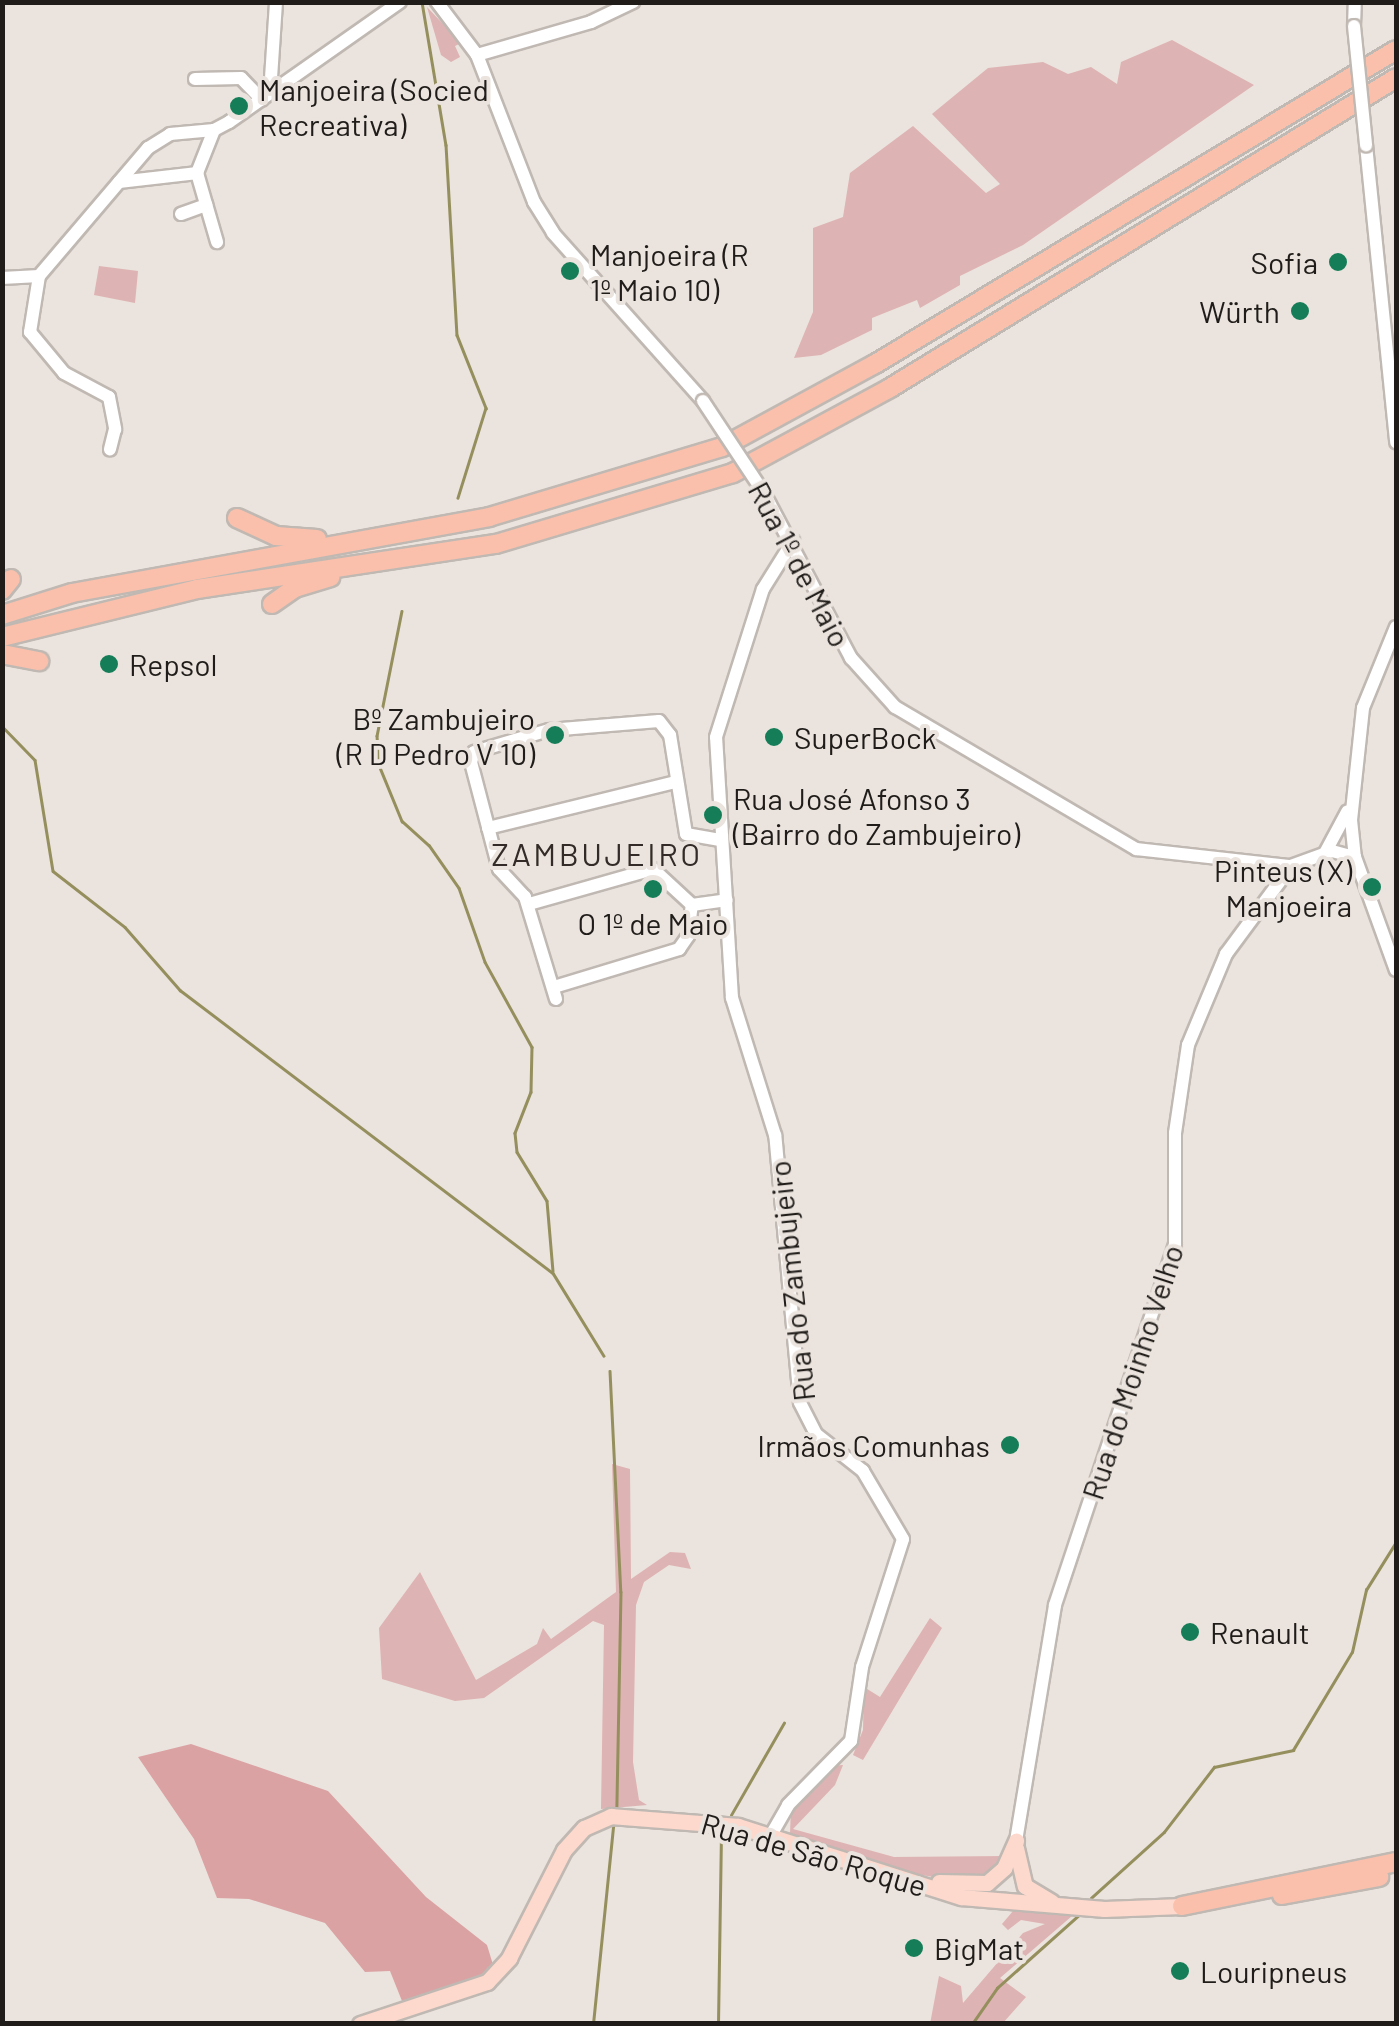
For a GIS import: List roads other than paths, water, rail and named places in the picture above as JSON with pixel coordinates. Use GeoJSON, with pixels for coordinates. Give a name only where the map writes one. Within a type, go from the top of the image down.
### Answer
{"type":"FeatureCollection","features":[{"type":"Feature","properties":{"kind":"highway"},"geometry":{"type":"LineString","coordinates":[[2,615],[72,593],[489,517],[722,447],[876,364],[1396,50]]}},
{"type":"Feature","properties":{"kind":"highway"},"geometry":{"type":"LineString","coordinates":[[2,637],[197,589],[496,544],[733,473],[890,388],[1396,78]]}},
{"type":"Feature","properties":{"kind":"highway"},"geometry":{"type":"LineString","coordinates":[[237,518],[302,541],[402,532]]}},
{"type":"Feature","properties":{"kind":"highway"},"geometry":{"type":"LineString","coordinates":[[272,604],[295,588],[396,558]]}},
{"type":"Feature","properties":{"kind":"highway"},"geometry":{"type":"LineString","coordinates":[[2,654],[39,661]]}},
{"type":"Feature","properties":{"kind":"highway","name":"Rua de São Roque"},"geometry":{"type":"LineString","coordinates":[[1182,1906],[1396,1862]]}},
{"type":"Feature","properties":{"kind":"highway","name":"Rua de São Roque"},"geometry":{"type":"LineString","coordinates":[[1182,1906],[1396,1874]]}},
{"type":"Feature","properties":{"kind":"main road","name":"Rua de São Roque"},"geometry":{"type":"LineString","coordinates":[[360,2024],[488,1982],[509,1958],[564,1850],[594,1822],[611,1816],[682,1817],[771,1835],[919,1883],[1012,1904],[1182,1906]]}},
{"type":"Feature","properties":{"kind":"main road"},"geometry":{"type":"LineString","coordinates":[[919,1883],[987,1883],[1004,1868],[1016,1841]]}},
{"type":"Feature","properties":{"kind":"main road"},"geometry":{"type":"LineString","coordinates":[[1016,1841],[1016,1863],[1025,1886],[1060,1906]]}},
{"type":"Feature","properties":{"kind":"main road"},"geometry":{"type":"LineString","coordinates":[[1004,1868],[1012,1904]]}},
{"type":"Feature","properties":{"kind":"street"},"geometry":{"type":"LineString","coordinates":[[266,96],[276,2]]}},
{"type":"Feature","properties":{"kind":"street"},"geometry":{"type":"LineString","coordinates":[[110,449],[115,429],[109,397],[73,380],[30,332],[39,276],[148,148],[170,134],[214,130],[400,2]]}},
{"type":"Feature","properties":{"kind":"street","name":"Rua 1º de Maio"},"geometry":{"type":"LineString","coordinates":[[437,2],[476,54],[534,202],[554,233],[625,321],[704,402],[793,541],[851,658],[895,707],[1136,849],[1291,866],[1325,853],[1355,857]]}},
{"type":"Feature","properties":{"kind":"street"},"geometry":{"type":"LineString","coordinates":[[476,54],[590,22],[633,2]]}},
{"type":"Feature","properties":{"kind":"street"},"geometry":{"type":"LineString","coordinates":[[1355,2],[1354,26],[1396,442]]}},
{"type":"Feature","properties":{"kind":"street"},"geometry":{"type":"LineString","coordinates":[[195,79],[240,78],[266,96]]}},
{"type":"Feature","properties":{"kind":"street"},"geometry":{"type":"LineString","coordinates":[[214,130],[197,173],[217,242]]}},
{"type":"Feature","properties":{"kind":"street"},"geometry":{"type":"LineString","coordinates":[[119,182],[197,173]]}},
{"type":"Feature","properties":{"kind":"street"},"geometry":{"type":"LineString","coordinates":[[181,214],[206,205]]}},
{"type":"Feature","properties":{"kind":"street"},"geometry":{"type":"LineString","coordinates":[[6,278],[39,276]]}},
{"type":"Feature","properties":{"kind":"street","name":"Rua do Zambujeiro"},"geometry":{"type":"LineString","coordinates":[[771,1835],[788,1805],[850,1741],[862,1667],[903,1539],[863,1471],[816,1434],[800,1402],[780,1161],[732,998],[716,737],[762,589],[793,541]]}},
{"type":"Feature","properties":{"kind":"street"},"geometry":{"type":"LineString","coordinates":[[1396,627],[1363,708],[1351,801],[1355,857],[1396,970]]}},
{"type":"Feature","properties":{"kind":"street"},"geometry":{"type":"LineString","coordinates":[[692,905],[688,936],[679,949],[555,993],[529,904],[499,869],[472,756],[483,746],[549,730],[659,721],[670,735],[686,834],[694,840],[722,840]]}},
{"type":"Feature","properties":{"kind":"street"},"geometry":{"type":"LineString","coordinates":[[488,828],[675,782]]}},
{"type":"Feature","properties":{"kind":"street"},"geometry":{"type":"LineString","coordinates":[[1325,853],[1351,801]]}},
{"type":"Feature","properties":{"kind":"street","name":"Rua do Moinho Velho"},"geometry":{"type":"LineString","coordinates":[[1016,1841],[1056,1605],[1174,1245],[1176,1132],[1188,1044],[1226,954],[1291,866]]}},
{"type":"Feature","properties":{"kind":"street"},"geometry":{"type":"LineString","coordinates":[[529,904],[653,869],[692,905]]}},
{"type":"Feature","properties":{"kind":"street"},"geometry":{"type":"LineString","coordinates":[[692,905],[727,900]]}},
{"type":"Feature","properties":{"kind":"waterway"},"geometry":{"type":"LineString","coordinates":[[422,2],[446,145],[457,335],[486,408],[458,498]]}},
{"type":"Feature","properties":{"kind":"waterway"},"geometry":{"type":"LineString","coordinates":[[402,611],[377,736],[379,765],[402,821],[429,845],[459,888],[485,962],[532,1047],[531,1092],[515,1133],[517,1152],[547,1201],[553,1271]]}},
{"type":"Feature","properties":{"kind":"waterway"},"geometry":{"type":"LineString","coordinates":[[2,726],[35,760],[53,871],[125,927],[180,990],[553,1273],[604,1356]]}},
{"type":"Feature","properties":{"kind":"waterway"},"geometry":{"type":"LineString","coordinates":[[610,1371],[621,1592],[617,1808]]}},
{"type":"Feature","properties":{"kind":"waterway"},"geometry":{"type":"LineString","coordinates":[[1091,1898],[1164,1832],[1214,1767],[1293,1750],[1352,1652],[1366,1590],[1396,1542]]}},
{"type":"Feature","properties":{"kind":"waterway"},"geometry":{"type":"LineString","coordinates":[[731,1815],[784,1723]]}},
{"type":"Feature","properties":{"kind":"waterway"},"geometry":{"type":"LineString","coordinates":[[593,2024],[613,1826]]}},
{"type":"Feature","properties":{"kind":"waterway"},"geometry":{"type":"LineString","coordinates":[[718,2024],[721,1837]]}},
{"type":"Feature","properties":{"kind":"waterway"},"geometry":{"type":"LineString","coordinates":[[972,2024],[997,1988],[1079,1915]]}},
{"type":"Feature","properties":{"kind":"place","name":"Manjoeira (Socied Recreativa)"},"geometry":{"type":"Point","coordinates":[239,106]}},
{"type":"Feature","properties":{"kind":"place","name":"Sofia"},"geometry":{"type":"Point","coordinates":[1338,262]}},
{"type":"Feature","properties":{"kind":"place","name":"Manjoeira (R 1º Maio 10)"},"geometry":{"type":"Point","coordinates":[570,271]}},
{"type":"Feature","properties":{"kind":"place","name":"Würth"},"geometry":{"type":"Point","coordinates":[1300,311]}},
{"type":"Feature","properties":{"kind":"place","name":"Repsol"},"geometry":{"type":"Point","coordinates":[109,664]}},
{"type":"Feature","properties":{"kind":"place","name":"Bº Zambujeiro (R D Pedro V 10)"},"geometry":{"type":"Point","coordinates":[555,735]}},
{"type":"Feature","properties":{"kind":"place","name":"SuperBock"},"geometry":{"type":"Point","coordinates":[774,737]}},
{"type":"Feature","properties":{"kind":"place","name":"Rua José Afonso 3 (Bairro do Zambujeiro)"},"geometry":{"type":"Point","coordinates":[713,815]}},
{"type":"Feature","properties":{"kind":"place","name":"Pinteus (X) Manjoeira"},"geometry":{"type":"Point","coordinates":[1372,887]}},
{"type":"Feature","properties":{"kind":"place","name":"O 1º de Maio"},"geometry":{"type":"Point","coordinates":[653,889]}},
{"type":"Feature","properties":{"kind":"place","name":"Irmãos Comunhas"},"geometry":{"type":"Point","coordinates":[1010,1445]}},
{"type":"Feature","properties":{"kind":"place","name":"Renault"},"geometry":{"type":"Point","coordinates":[1190,1632]}},
{"type":"Feature","properties":{"kind":"place","name":"BigMat"},"geometry":{"type":"Point","coordinates":[914,1948]}},
{"type":"Feature","properties":{"kind":"place","name":"Louripneus"},"geometry":{"type":"Point","coordinates":[1180,1971]}},
{"type":"Feature","properties":{"kind":"district","name":"ZAMBUJEIRO"},"geometry":{"type":"Point","coordinates":[597,853]}}]}
